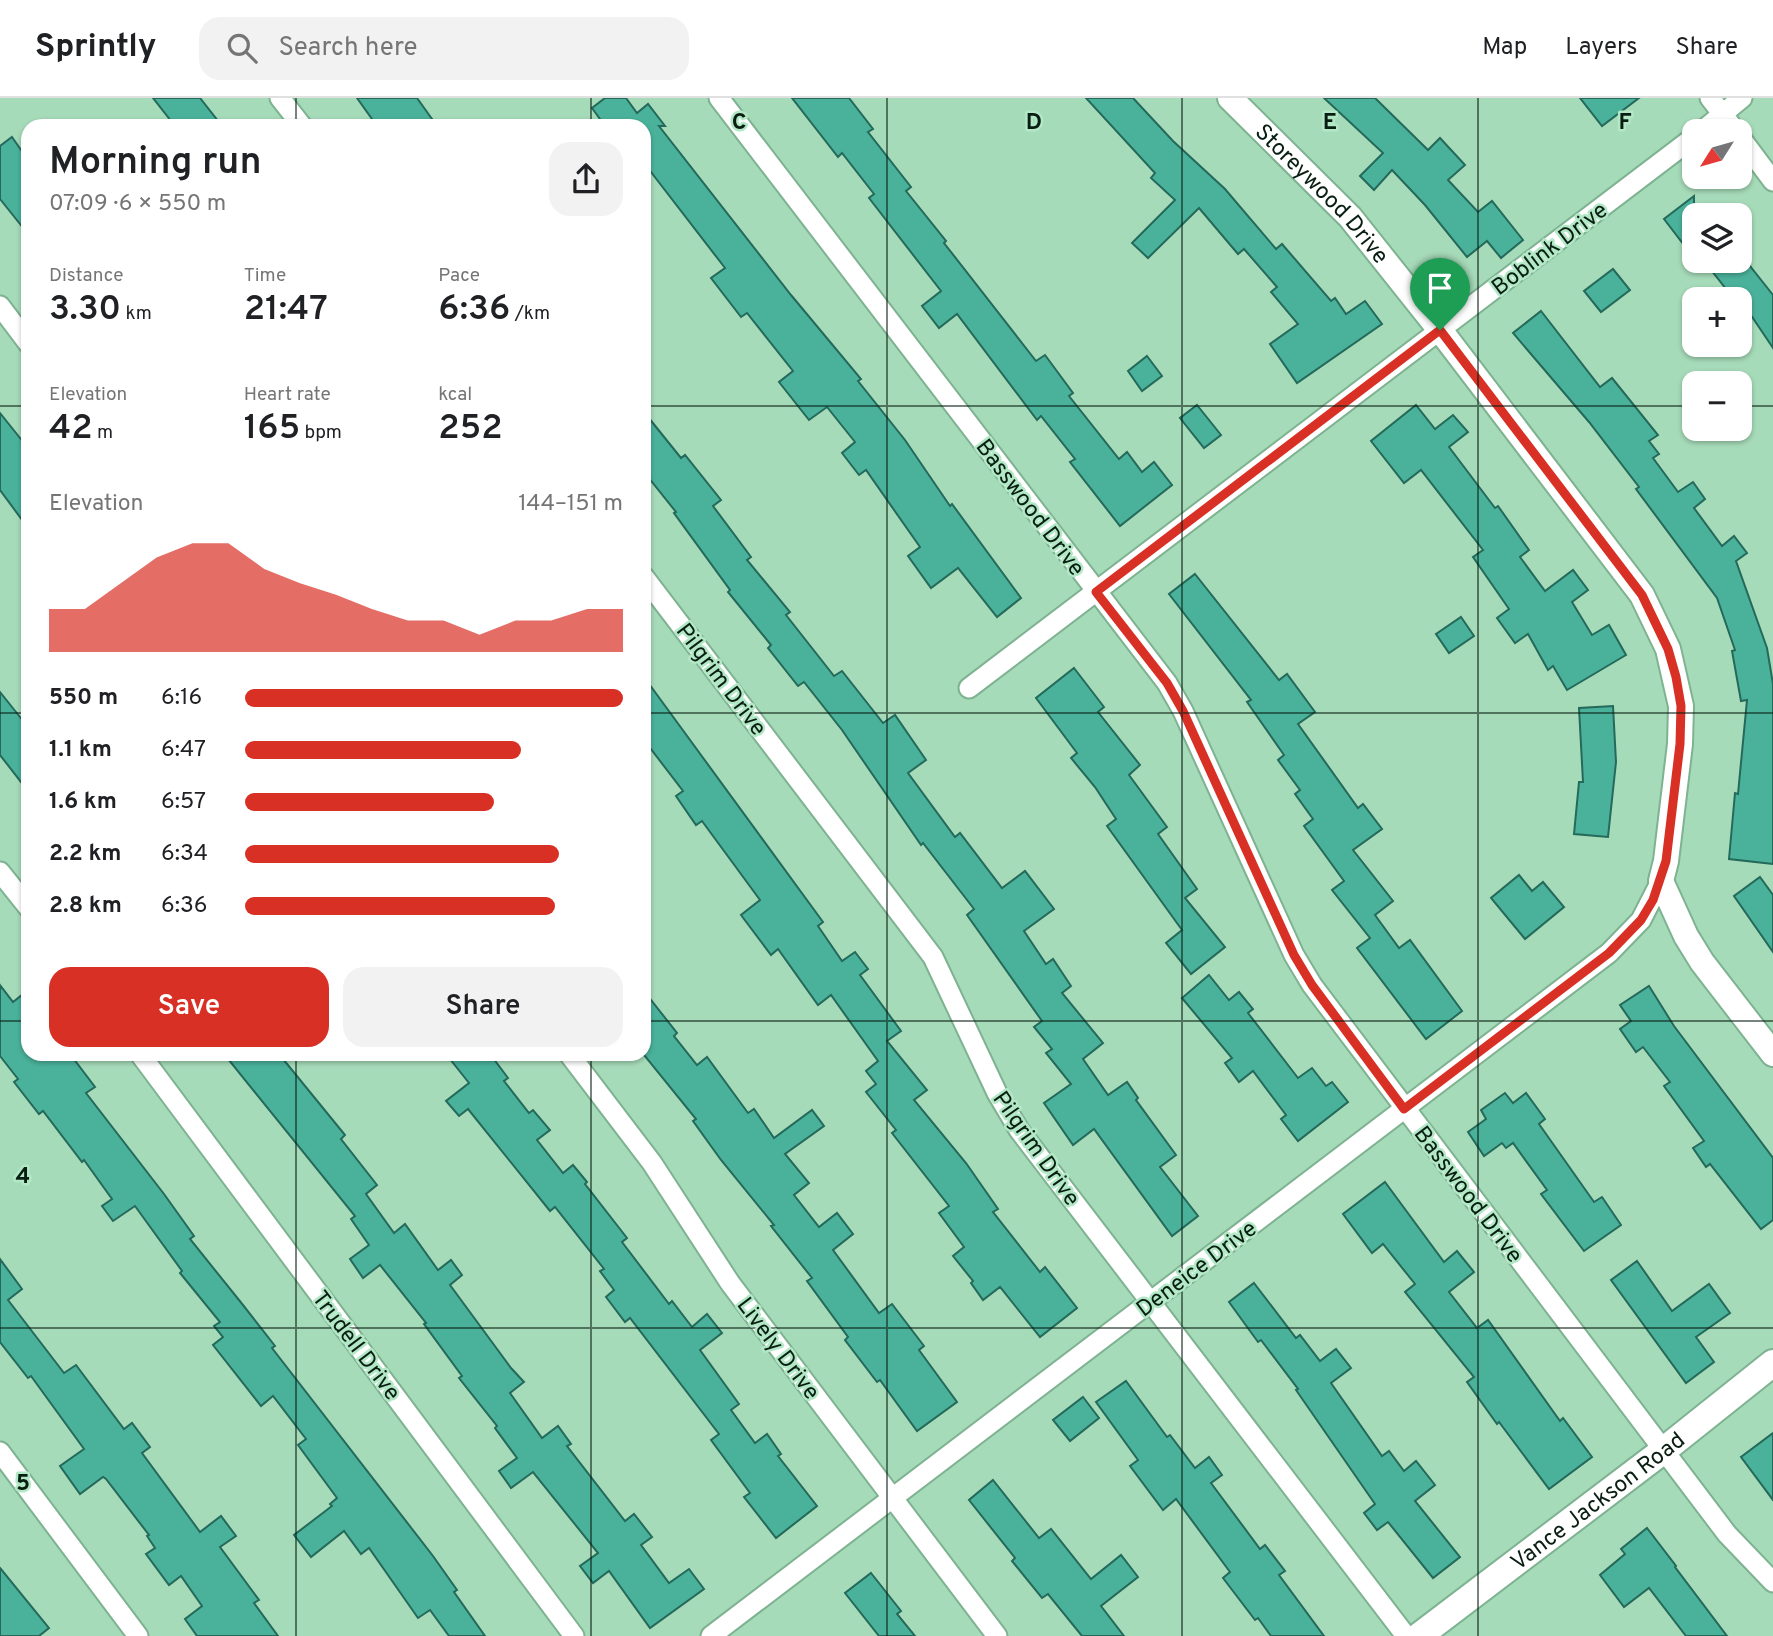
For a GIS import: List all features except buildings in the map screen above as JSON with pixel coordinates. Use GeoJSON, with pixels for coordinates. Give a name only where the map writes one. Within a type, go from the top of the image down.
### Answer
{"type":"FeatureCollection","features":[{"type":"Feature","properties":{"kind":"main road","name":"Vance Jackson Road"},"geometry":{"type":"LineString","coordinates":[[1419,1636],[1664,1450],[1773,1363]]}},
{"type":"Feature","properties":{"kind":"street"},"geometry":{"type":"LineString","coordinates":[[280,98],[296,119]]}},
{"type":"Feature","properties":{"kind":"street","name":"Basswood Drive"},"geometry":{"type":"LineString","coordinates":[[719,98],[1167,683],[1183,711],[1300,965],[1312,985],[1727,1534],[1773,1582]]}},
{"type":"Feature","properties":{"kind":"street","name":"Storeywood Drive"},"geometry":{"type":"LineString","coordinates":[[1230,98],[1350,217],[1440,330],[1642,595],[1668,649],[1681,706],[1680,744],[1666,861],[1661,881]]}},
{"type":"Feature","properties":{"kind":"street"},"geometry":{"type":"LineString","coordinates":[[1710,98],[1726,119]]}},
{"type":"Feature","properties":{"kind":"street"},"geometry":{"type":"LineString","coordinates":[[1718,119],[1742,98]]}},
{"type":"Feature","properties":{"kind":"street","name":"Boblink Drive"},"geometry":{"type":"LineString","coordinates":[[969,688],[1682,146]]}},
{"type":"Feature","properties":{"kind":"street"},"geometry":{"type":"LineString","coordinates":[[1752,152],[1773,181]]}},
{"type":"Feature","properties":{"kind":"street"},"geometry":{"type":"LineString","coordinates":[[0,306],[21,334]]}},
{"type":"Feature","properties":{"kind":"street","name":"Pilgrim Drive"},"geometry":{"type":"LineString","coordinates":[[651,586],[933,957],[1007,1111],[1150,1303],[1406,1636]]}},
{"type":"Feature","properties":{"kind":"street"},"geometry":{"type":"LineString","coordinates":[[0,872],[21,898]]}},
{"type":"Feature","properties":{"kind":"street"},"geometry":{"type":"LineString","coordinates":[[1661,881],[1685,936],[1773,1054]]}},
{"type":"Feature","properties":{"kind":"street","name":"Deneice Drive"},"geometry":{"type":"LineString","coordinates":[[711,1636],[1609,953],[1641,920],[1661,881]]}},
{"type":"Feature","properties":{"kind":"street","name":"Trudell Drive"},"geometry":{"type":"LineString","coordinates":[[145,1061],[573,1636]]}},
{"type":"Feature","properties":{"kind":"street","name":"Lively Drive"},"geometry":{"type":"LineString","coordinates":[[574,1061],[652,1163],[730,1283],[997,1636]]}},
{"type":"Feature","properties":{"kind":"street"},"geometry":{"type":"LineString","coordinates":[[0,1452],[138,1636]]}},
{"type":"Feature","properties":{"kind":"route"},"geometry":{"type":"LineString","coordinates":[[1440,330],[1642,595],[1668,649],[1676,677],[1681,706],[1680,744],[1666,861],[1653,900],[1641,920],[1609,953],[1404,1109],[1312,985],[1294,955],[1183,711],[1167,683],[1096,592],[1440,330]]}}]}
